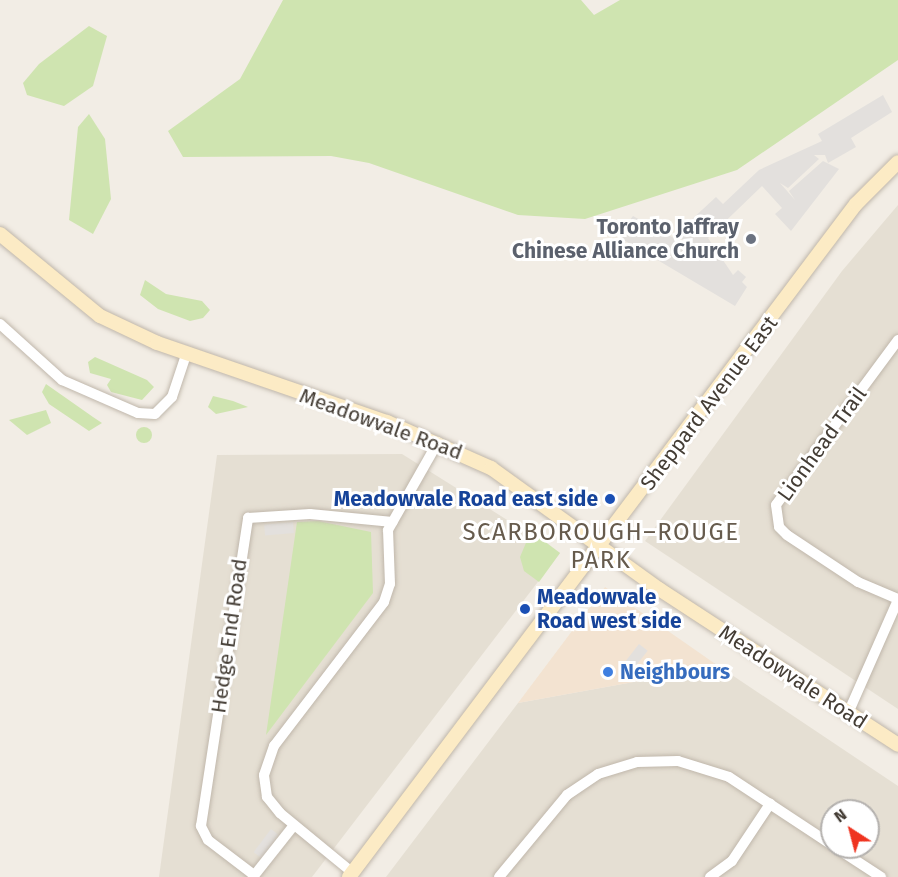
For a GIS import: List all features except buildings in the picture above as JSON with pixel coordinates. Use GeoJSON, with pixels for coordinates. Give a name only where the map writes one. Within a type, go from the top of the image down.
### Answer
{"type":"FeatureCollection","features":[{"type":"Feature","properties":{"kind":"main road","name":"Sheppard Avenue East"},"geometry":{"type":"LineString","coordinates":[[351,875],[601,547],[856,204],[898,162]]}},
{"type":"Feature","properties":{"kind":"main road","name":"Meadowvale Road"},"geometry":{"type":"LineString","coordinates":[[0,234],[100,316],[186,355],[438,442],[498,472],[601,547],[898,745]]}},
{"type":"Feature","properties":{"kind":"street"},"geometry":{"type":"LineString","coordinates":[[0,324],[62,380],[138,413],[155,414],[172,397],[186,355]]}},
{"type":"Feature","properties":{"kind":"street","name":"Lionhead Trail"},"geometry":{"type":"LineString","coordinates":[[898,340],[776,505],[779,527],[787,535],[858,582],[898,599]]}},
{"type":"Feature","properties":{"kind":"street"},"geometry":{"type":"LineString","coordinates":[[351,875],[294,825],[267,797],[268,759],[384,602],[390,584],[385,542],[393,522],[438,442]]}},
{"type":"Feature","properties":{"kind":"street","name":"Hedge End Road"},"geometry":{"type":"LineString","coordinates":[[294,825],[253,876],[208,840],[201,826],[248,518],[310,514],[393,522]]}},
{"type":"Feature","properties":{"kind":"street"},"geometry":{"type":"LineString","coordinates":[[849,711],[898,599]]}},
{"type":"Feature","properties":{"kind":"street"},"geometry":{"type":"LineString","coordinates":[[499,877],[567,795],[598,774],[637,762],[678,761],[711,770],[770,804],[820,837]]}},
{"type":"Feature","properties":{"kind":"street"},"geometry":{"type":"LineString","coordinates":[[710,877],[732,861],[770,804]]}},
{"type":"Feature","properties":{"kind":"street"},"geometry":{"type":"LineString","coordinates":[[852,859],[875,875]]}},
{"type":"Feature","properties":{"kind":"shaded area"},"geometry":{"type":"Polygon","coordinates":[[[883,95],[892,112],[851,138],[856,147],[828,163],[825,155],[814,155],[819,159],[788,188],[780,183],[795,200],[789,191],[823,161],[839,169],[791,231],[775,214],[782,208],[762,186],[708,238],[733,275],[738,270],[746,277],[742,282],[747,287],[735,306],[617,236],[633,216],[683,243],[683,253],[687,244],[677,233],[716,197],[723,204],[759,170],[822,141],[818,134],[883,95]]]}},
{"type":"Feature","properties":{"kind":"shaded area"},"geometry":{"type":"Polygon","coordinates":[[[898,205],[898,709],[645,541],[842,271],[898,205]]]}},
{"type":"Feature","properties":{"kind":"shaded area"},"geometry":{"type":"Polygon","coordinates":[[[402,454],[560,553],[312,877],[159,877],[217,455],[402,454]]]}},
{"type":"Feature","properties":{"kind":"shaded area"},"geometry":{"type":"Polygon","coordinates":[[[293,522],[294,533],[265,535],[264,525],[293,522]]]}},
{"type":"Feature","properties":{"kind":"shaded area"},"geometry":{"type":"Polygon","coordinates":[[[605,587],[714,663],[707,681],[694,671],[518,703],[605,587]]]}},
{"type":"Feature","properties":{"kind":"shaded area"},"geometry":{"type":"Polygon","coordinates":[[[639,644],[648,651],[631,672],[622,665],[639,644]]]}},
{"type":"Feature","properties":{"kind":"shaded area"},"geometry":{"type":"Polygon","coordinates":[[[714,663],[898,786],[898,877],[386,877],[518,703],[694,671],[707,680],[714,663]]]}},
{"type":"Feature","properties":{"kind":"shaded area"},"geometry":{"type":"Polygon","coordinates":[[[271,829],[279,835],[262,858],[254,852],[271,829]]]}},
{"type":"Feature","properties":{"kind":"green space"},"geometry":{"type":"Polygon","coordinates":[[[283,0],[581,0],[594,15],[620,0],[898,0],[898,60],[737,170],[585,219],[518,215],[369,163],[331,156],[183,157],[168,131],[240,79],[283,0]]]}},
{"type":"Feature","properties":{"kind":"green space"},"geometry":{"type":"Polygon","coordinates":[[[89,26],[107,36],[93,86],[64,106],[27,95],[23,83],[39,64],[89,26]]]}},
{"type":"Feature","properties":{"kind":"green space"},"geometry":{"type":"Polygon","coordinates":[[[89,114],[105,139],[111,199],[93,234],[69,220],[78,127],[89,114]]]}},
{"type":"Feature","properties":{"kind":"green space"},"geometry":{"type":"Polygon","coordinates":[[[145,280],[166,294],[202,301],[210,310],[203,318],[190,321],[158,309],[140,295],[145,280]]]}},
{"type":"Feature","properties":{"kind":"green space"},"geometry":{"type":"Polygon","coordinates":[[[95,357],[147,380],[154,387],[142,400],[111,392],[107,385],[111,379],[90,373],[88,362],[95,357]]]}},
{"type":"Feature","properties":{"kind":"green space"},"geometry":{"type":"Polygon","coordinates":[[[46,384],[102,423],[89,431],[49,404],[42,392],[46,384]]]}},
{"type":"Feature","properties":{"kind":"green space"},"geometry":{"type":"Polygon","coordinates":[[[213,396],[248,407],[216,414],[208,407],[213,396]]]}},
{"type":"Feature","properties":{"kind":"green space"},"geometry":{"type":"Polygon","coordinates":[[[46,410],[51,423],[27,435],[9,420],[46,410]]]}},
{"type":"Feature","properties":{"kind":"green space"},"geometry":{"type":"Polygon","coordinates":[[[144,427],[150,429],[152,435],[150,441],[144,443],[138,441],[136,435],[138,429],[144,427]]]}},
{"type":"Feature","properties":{"kind":"green space"},"geometry":{"type":"Polygon","coordinates":[[[318,521],[371,532],[373,593],[266,735],[297,522],[318,521]]]}},
{"type":"Feature","properties":{"kind":"green space"},"geometry":{"type":"Polygon","coordinates":[[[531,531],[560,553],[539,582],[524,571],[520,557],[531,531]]]}},
{"type":"Feature","properties":{"kind":"place","name":"Toronto Jaffray Chinese Alliance Church"},"geometry":{"type":"Point","coordinates":[751,239]}},
{"type":"Feature","properties":{"kind":"place","name":"Meadowvale Road east side"},"geometry":{"type":"Point","coordinates":[610,499]}},
{"type":"Feature","properties":{"kind":"place","name":"Meadowvale Road west side"},"geometry":{"type":"Point","coordinates":[525,609]}},
{"type":"Feature","properties":{"kind":"place","name":"Neighbours"},"geometry":{"type":"Point","coordinates":[608,672]}},
{"type":"Feature","properties":{"kind":"district","name":"SCARBOROUGH–ROUGE PARK"},"geometry":{"type":"Point","coordinates":[601,547]}}]}
